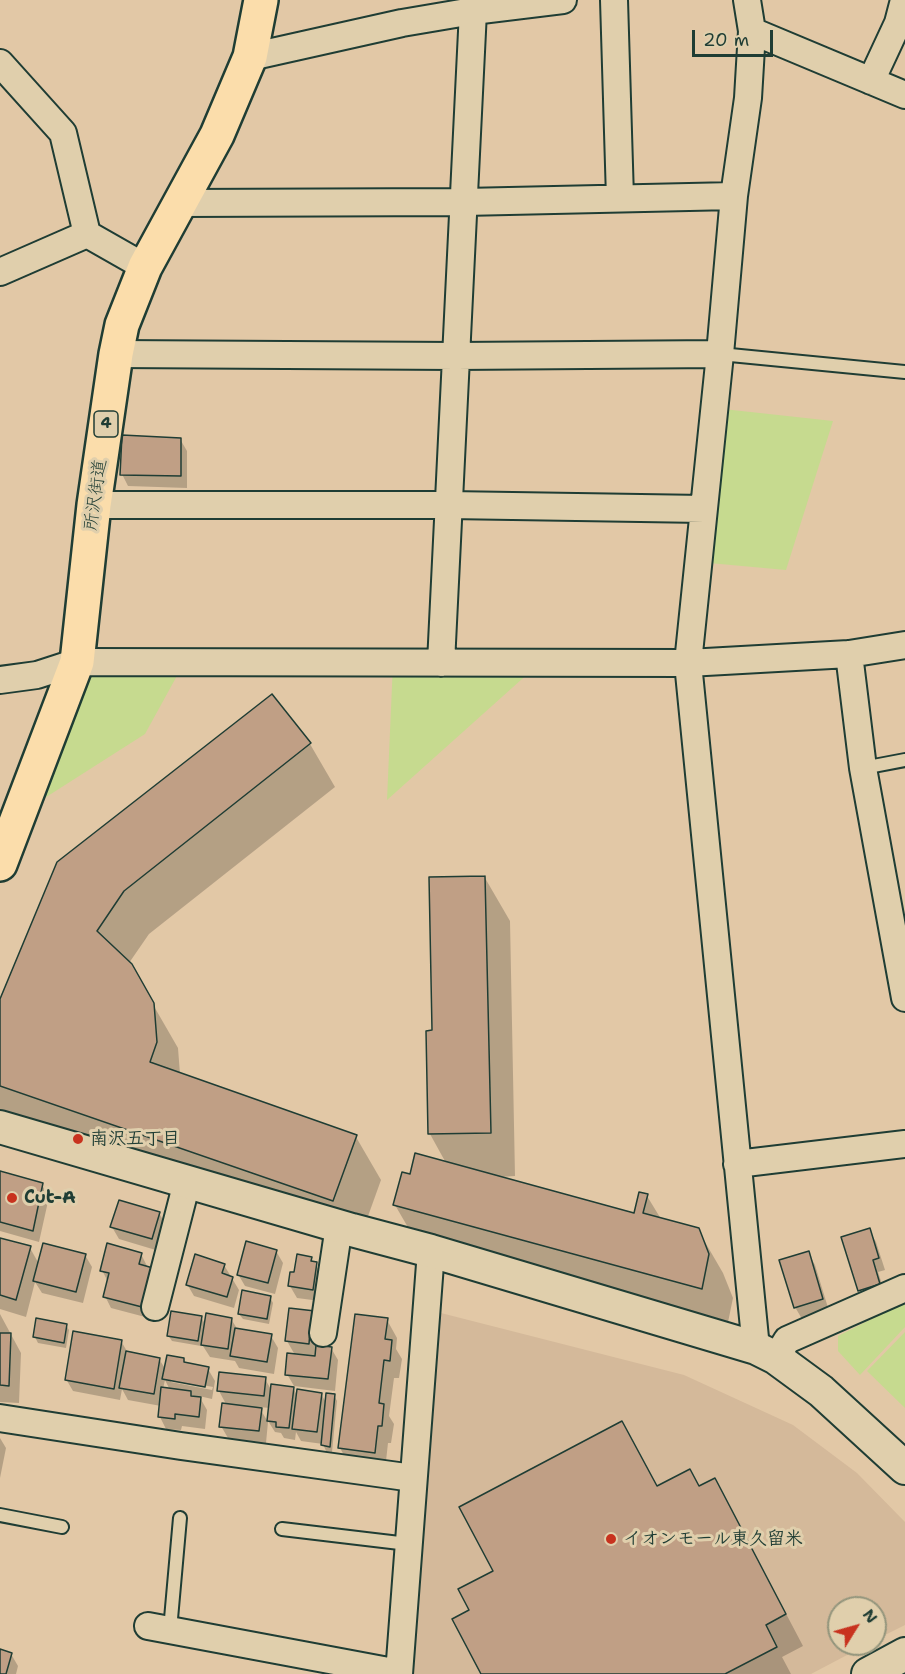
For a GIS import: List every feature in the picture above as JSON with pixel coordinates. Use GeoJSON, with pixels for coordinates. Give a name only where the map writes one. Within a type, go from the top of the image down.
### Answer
{"type":"FeatureCollection","features":[{"type":"Feature","properties":{"kind":"main road","name":"所沢街道"},"geometry":{"type":"LineString","coordinates":[[0,864],[77,662],[94,505],[122,325],[145,267],[217,135],[250,57],[261,0]]}},
{"type":"Feature","properties":{"kind":"street"},"geometry":{"type":"LineString","coordinates":[[250,57],[402,23],[473,11],[564,0]]}},
{"type":"Feature","properties":{"kind":"street"},"geometry":{"type":"LineString","coordinates":[[614,0],[620,198]]}},
{"type":"Feature","properties":{"kind":"street"},"geometry":{"type":"LineString","coordinates":[[747,0],[752,31],[748,98],[734,196],[688,663],[737,1164],[766,1353]]}},
{"type":"Feature","properties":{"kind":"street"},"geometry":{"type":"LineString","coordinates":[[871,81],[898,23],[904,0]]}},
{"type":"Feature","properties":{"kind":"street"},"geometry":{"type":"LineString","coordinates":[[441,663],[473,11]]}},
{"type":"Feature","properties":{"kind":"street"},"geometry":{"type":"LineString","coordinates":[[752,31],[905,95]]}},
{"type":"Feature","properties":{"kind":"street"},"geometry":{"type":"LineString","coordinates":[[0,63],[63,133],[87,234],[145,267]]}},
{"type":"Feature","properties":{"kind":"street"},"geometry":{"type":"LineString","coordinates":[[180,203],[464,202],[734,196]]}},
{"type":"Feature","properties":{"kind":"street"},"geometry":{"type":"LineString","coordinates":[[2,267],[87,234]]}},
{"type":"Feature","properties":{"kind":"street"},"geometry":{"type":"LineString","coordinates":[[116,354],[456,356],[720,354]]}},
{"type":"Feature","properties":{"kind":"street"},"geometry":{"type":"LineString","coordinates":[[94,505],[704,508]]}},
{"type":"Feature","properties":{"kind":"street"},"geometry":{"type":"LineString","coordinates":[[0,680],[37,675],[77,662],[688,663],[849,654],[905,645]]}},
{"type":"Feature","properties":{"kind":"street"},"geometry":{"type":"LineString","coordinates":[[849,654],[863,768],[892,900],[905,998]]}},
{"type":"Feature","properties":{"kind":"street"},"geometry":{"type":"LineString","coordinates":[[0,1127],[339,1227],[431,1251],[766,1353],[820,1391],[905,1468]]}},
{"type":"Feature","properties":{"kind":"street"},"geometry":{"type":"LineString","coordinates":[[737,1164],[905,1144]]}},
{"type":"Feature","properties":{"kind":"street"},"geometry":{"type":"LineString","coordinates":[[155,1307],[187,1182]]}},
{"type":"Feature","properties":{"kind":"street"},"geometry":{"type":"LineString","coordinates":[[323,1333],[339,1227]]}},
{"type":"Feature","properties":{"kind":"street"},"geometry":{"type":"LineString","coordinates":[[159,1628],[399,1673],[431,1251]]}},
{"type":"Feature","properties":{"kind":"street"},"geometry":{"type":"LineString","coordinates":[[766,1353],[787,1340],[905,1288]]}},
{"type":"Feature","properties":{"kind":"street"},"geometry":{"type":"LineString","coordinates":[[0,1418],[413,1478]]}},
{"type":"Feature","properties":{"kind":"street"},"geometry":{"type":"LineString","coordinates":[[868,1674],[905,1654]]}},
{"type":"Feature","properties":{"kind":"lane"},"geometry":{"type":"LineString","coordinates":[[720,354],[905,372]]}},
{"type":"Feature","properties":{"kind":"lane"},"geometry":{"type":"LineString","coordinates":[[863,768],[905,760]]}},
{"type":"Feature","properties":{"kind":"lane"},"geometry":{"type":"LineString","coordinates":[[0,1515],[62,1527]]}},
{"type":"Feature","properties":{"kind":"lane"},"geometry":{"type":"LineString","coordinates":[[159,1628],[180,1518]]}},
{"type":"Feature","properties":{"kind":"lane"},"geometry":{"type":"LineString","coordinates":[[282,1528],[408,1544]]}},
{"type":"Feature","properties":{"kind":"shaded area"},"geometry":{"type":"Polygon","coordinates":[[[437,1312],[684,1375],[793,1425],[857,1473],[905,1522],[905,1625],[887,1634],[887,1596],[827,1596],[827,1656],[845,1656],[811,1674],[413,1674],[437,1312]]]}},
{"type":"Feature","properties":{"kind":"green space"},"geometry":{"type":"Polygon","coordinates":[[[714,408],[833,421],[786,570],[698,562],[714,408]]]}},
{"type":"Feature","properties":{"kind":"green space"},"geometry":{"type":"Polygon","coordinates":[[[77,662],[184,663],[145,734],[18,815],[77,662]]]}},
{"type":"Feature","properties":{"kind":"green space"},"geometry":{"type":"Polygon","coordinates":[[[541,662],[387,800],[393,663],[541,662]]]}},
{"type":"Feature","properties":{"kind":"green space"},"geometry":{"type":"Polygon","coordinates":[[[905,1302],[905,1327],[860,1375],[838,1351],[838,1336],[905,1302]]]}},
{"type":"Feature","properties":{"kind":"green space"},"geometry":{"type":"Polygon","coordinates":[[[905,1332],[905,1408],[867,1371],[905,1332]]]}},
{"type":"Feature","properties":{"kind":"building"},"geometry":{"type":"Polygon","coordinates":[[[122,435],[181,438],[181,476],[120,475],[122,435]]]}},
{"type":"Feature","properties":{"kind":"building"},"geometry":{"type":"Polygon","coordinates":[[[272,694],[311,743],[124,891],[97,931],[132,964],[154,1003],[157,1042],[150,1062],[357,1135],[333,1201],[0,1086],[0,999],[57,862],[272,694]]]}},
{"type":"Feature","properties":{"kind":"building"},"geometry":{"type":"Polygon","coordinates":[[[485,876],[491,1133],[428,1134],[426,1031],[432,1030],[429,877],[485,876]]]}},
{"type":"Feature","properties":{"kind":"building"},"geometry":{"type":"Polygon","coordinates":[[[415,1153],[634,1213],[639,1192],[648,1194],[643,1213],[699,1228],[709,1254],[702,1289],[393,1205],[402,1172],[410,1174],[415,1153]]]}},
{"type":"Feature","properties":{"kind":"building"},"geometry":{"type":"Polygon","coordinates":[[[0,1171],[43,1183],[33,1231],[0,1222],[0,1171]]]}},
{"type":"Feature","properties":{"kind":"building"},"geometry":{"type":"Polygon","coordinates":[[[119,1200],[160,1212],[152,1239],[110,1227],[119,1200]]]}},
{"type":"Feature","properties":{"kind":"building"},"geometry":{"type":"Polygon","coordinates":[[[870,1228],[879,1258],[873,1260],[880,1284],[858,1291],[841,1237],[870,1228]]]}},
{"type":"Feature","properties":{"kind":"building"},"geometry":{"type":"Polygon","coordinates":[[[0,1238],[31,1246],[16,1300],[0,1295],[0,1238]]]}},
{"type":"Feature","properties":{"kind":"building"},"geometry":{"type":"Polygon","coordinates":[[[246,1241],[277,1250],[268,1283],[237,1275],[246,1241]]]}},
{"type":"Feature","properties":{"kind":"building"},"geometry":{"type":"Polygon","coordinates":[[[43,1243],[86,1254],[76,1292],[33,1281],[43,1243]]]}},
{"type":"Feature","properties":{"kind":"building"},"geometry":{"type":"Polygon","coordinates":[[[107,1243],[142,1253],[139,1264],[153,1268],[142,1307],[103,1297],[109,1273],[100,1271],[107,1243]]]}},
{"type":"Feature","properties":{"kind":"building"},"geometry":{"type":"Polygon","coordinates":[[[809,1251],[823,1299],[794,1308],[779,1260],[809,1251]]]}},
{"type":"Feature","properties":{"kind":"building"},"geometry":{"type":"Polygon","coordinates":[[[195,1254],[225,1264],[222,1273],[233,1277],[227,1297],[186,1285],[195,1254]]]}},
{"type":"Feature","properties":{"kind":"building"},"geometry":{"type":"Polygon","coordinates":[[[297,1254],[312,1257],[311,1261],[317,1262],[313,1290],[288,1286],[290,1272],[294,1272],[297,1254]]]}},
{"type":"Feature","properties":{"kind":"building"},"geometry":{"type":"Polygon","coordinates":[[[242,1290],[271,1296],[267,1319],[238,1314],[242,1290]]]}},
{"type":"Feature","properties":{"kind":"building"},"geometry":{"type":"Polygon","coordinates":[[[289,1308],[315,1311],[309,1344],[285,1341],[289,1308]]]}},
{"type":"Feature","properties":{"kind":"building"},"geometry":{"type":"Polygon","coordinates":[[[171,1311],[202,1316],[198,1341],[167,1336],[171,1311]]]}},
{"type":"Feature","properties":{"kind":"building"},"geometry":{"type":"Polygon","coordinates":[[[206,1313],[232,1318],[228,1349],[201,1345],[206,1313]]]}},
{"type":"Feature","properties":{"kind":"building"},"geometry":{"type":"Polygon","coordinates":[[[355,1314],[388,1318],[385,1339],[392,1340],[390,1361],[384,1360],[379,1403],[384,1404],[382,1426],[378,1426],[375,1453],[338,1448],[355,1314]]]}},
{"type":"Feature","properties":{"kind":"building"},"geometry":{"type":"Polygon","coordinates":[[[36,1318],[67,1324],[64,1343],[33,1337],[36,1318]]]}},
{"type":"Feature","properties":{"kind":"building"},"geometry":{"type":"Polygon","coordinates":[[[235,1328],[272,1334],[267,1362],[230,1356],[235,1328]]]}},
{"type":"Feature","properties":{"kind":"building"},"geometry":{"type":"Polygon","coordinates":[[[73,1331],[122,1340],[114,1389],[65,1380],[73,1331]]]}},
{"type":"Feature","properties":{"kind":"building"},"geometry":{"type":"Polygon","coordinates":[[[0,1333],[11,1333],[9,1386],[0,1385],[0,1333]]]}},
{"type":"Feature","properties":{"kind":"building"},"geometry":{"type":"Polygon","coordinates":[[[316,1345],[332,1347],[328,1379],[285,1375],[287,1353],[315,1356],[316,1345]]]}},
{"type":"Feature","properties":{"kind":"building"},"geometry":{"type":"Polygon","coordinates":[[[126,1351],[160,1358],[154,1394],[119,1388],[126,1351]]]}},
{"type":"Feature","properties":{"kind":"building"},"geometry":{"type":"Polygon","coordinates":[[[167,1355],[184,1358],[184,1362],[209,1367],[205,1387],[162,1379],[167,1355]]]}},
{"type":"Feature","properties":{"kind":"building"},"geometry":{"type":"Polygon","coordinates":[[[219,1372],[266,1377],[264,1396],[217,1391],[219,1372]]]}},
{"type":"Feature","properties":{"kind":"building"},"geometry":{"type":"Polygon","coordinates":[[[271,1384],[294,1387],[289,1428],[276,1427],[276,1422],[267,1421],[271,1384]]]}},
{"type":"Feature","properties":{"kind":"building"},"geometry":{"type":"Polygon","coordinates":[[[161,1387],[191,1391],[191,1396],[201,1397],[199,1417],[175,1414],[175,1419],[158,1417],[161,1387]]]}},
{"type":"Feature","properties":{"kind":"building"},"geometry":{"type":"Polygon","coordinates":[[[297,1389],[322,1393],[317,1432],[292,1429],[297,1389]]]}},
{"type":"Feature","properties":{"kind":"building"},"geometry":{"type":"Polygon","coordinates":[[[326,1393],[335,1394],[330,1447],[321,1445],[326,1393]]]}},
{"type":"Feature","properties":{"kind":"building"},"geometry":{"type":"Polygon","coordinates":[[[222,1403],[262,1408],[259,1431],[219,1427],[222,1403]]]}},
{"type":"Feature","properties":{"kind":"building","name":"イオンモール東久留米"},"geometry":{"type":"Polygon","coordinates":[[[622,1421],[657,1486],[690,1469],[699,1486],[715,1478],[786,1614],[766,1625],[777,1647],[725,1674],[481,1674],[452,1619],[469,1610],[458,1589],[493,1571],[459,1507],[622,1421]]]}},
{"type":"Feature","properties":{"kind":"building"},"geometry":{"type":"Polygon","coordinates":[[[0,1649],[12,1653],[6,1674],[0,1674],[0,1649]]]}},
{"type":"Feature","properties":{"kind":"place","name":"南沢五丁目"},"geometry":{"type":"Point","coordinates":[78,1139]}},
{"type":"Feature","properties":{"kind":"place","name":"Cut-A"},"geometry":{"type":"Point","coordinates":[12,1198]}},
{"type":"Feature","properties":{"kind":"place","name":"イオンモール東久留米"},"geometry":{"type":"Point","coordinates":[611,1539]}}]}
